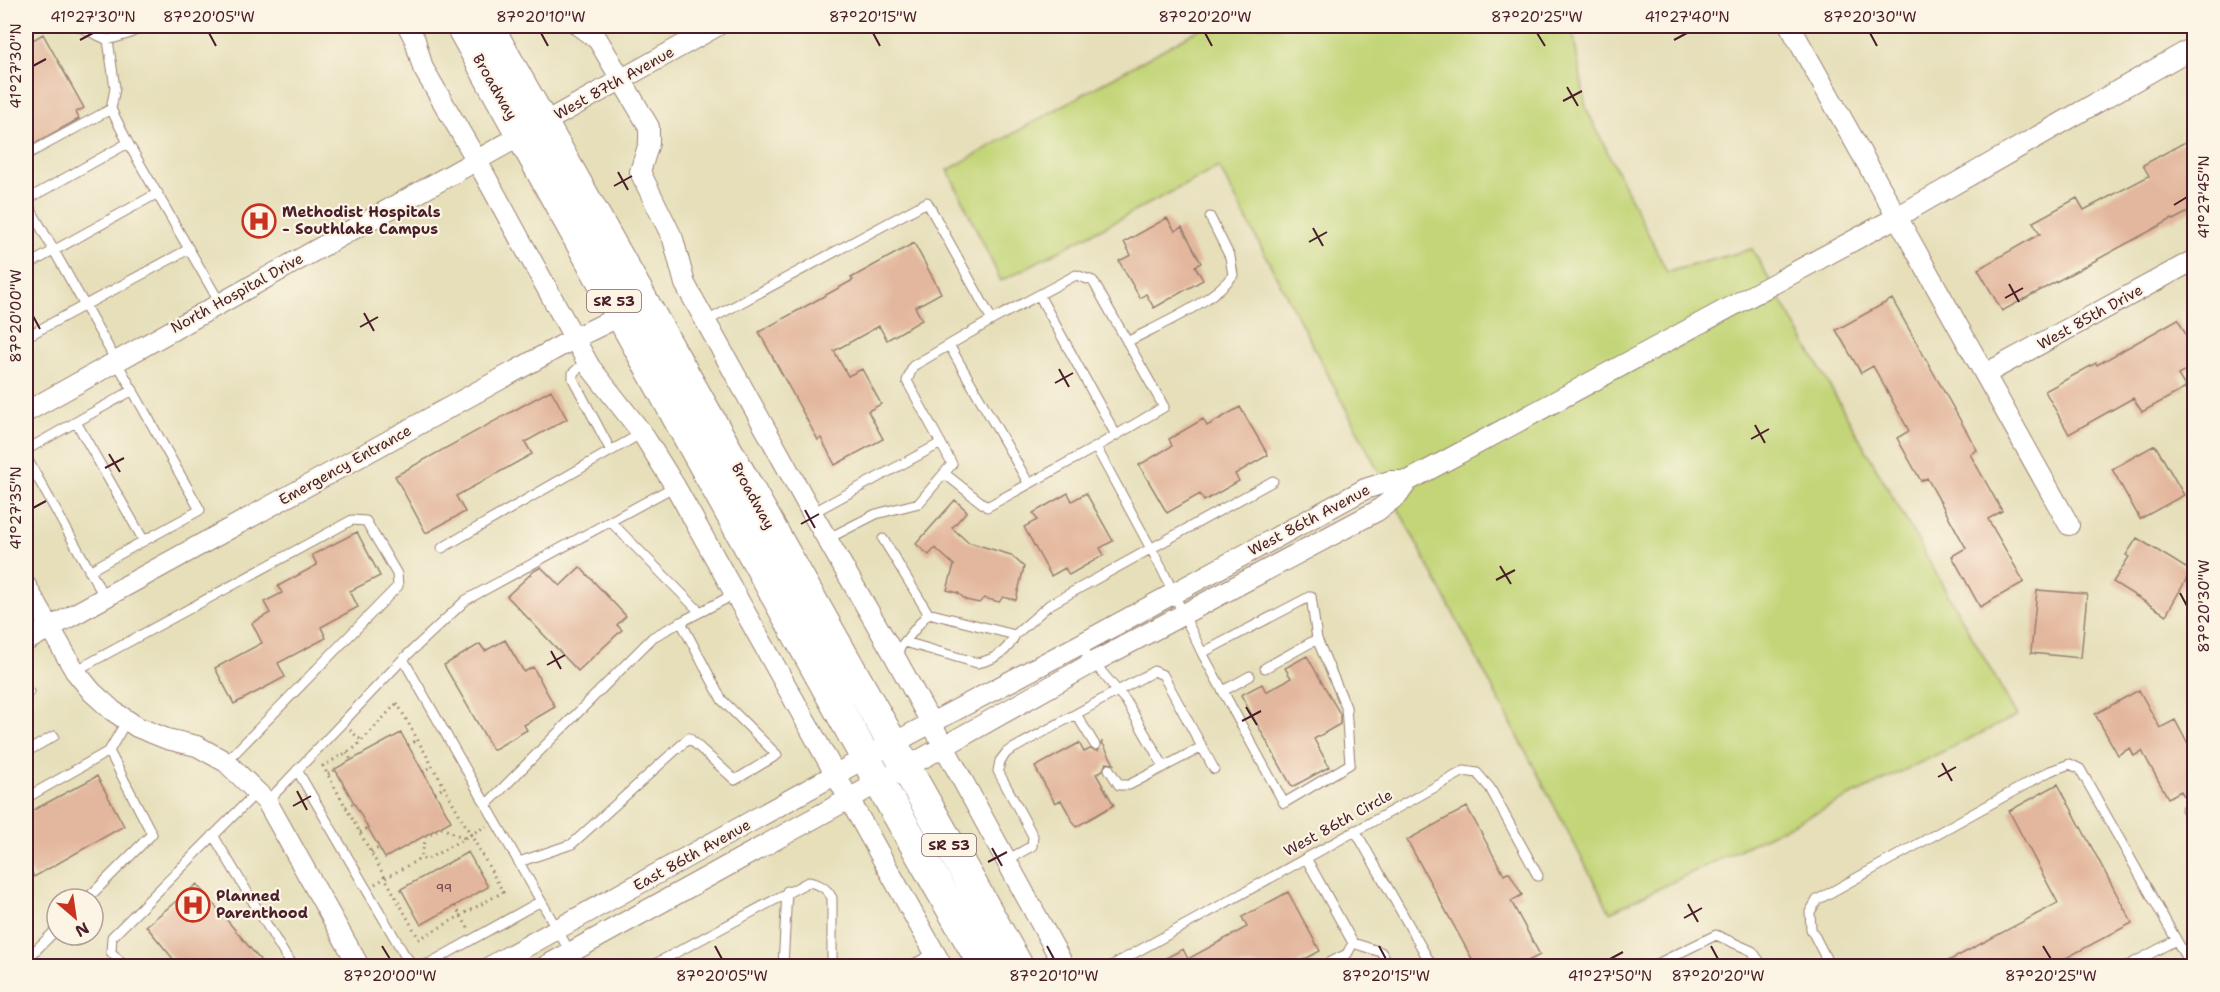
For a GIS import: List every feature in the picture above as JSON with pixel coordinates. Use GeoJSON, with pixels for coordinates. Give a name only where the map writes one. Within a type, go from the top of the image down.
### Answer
{"type":"FeatureCollection","features":[{"type":"Feature","properties":{"kind":"main road","name":"Broadway"},"geometry":{"type":"LineString","coordinates":[[461,26],[533,129],[664,339],[1018,966]]}},
{"type":"Feature","properties":{"kind":"main road","name":"Broadway"},"geometry":{"type":"LineString","coordinates":[[488,26],[533,129],[622,315],[872,770],[984,966]]}},
{"type":"Feature","properties":{"kind":"street"},"geometry":{"type":"LineString","coordinates":[[408,26],[415,40],[423,68],[587,360],[642,433],[675,486],[938,960]]}},
{"type":"Feature","properties":{"kind":"street"},"geometry":{"type":"LineString","coordinates":[[579,26],[598,40],[649,127],[649,143],[640,172],[672,239],[685,284],[827,539],[899,648],[943,747],[1064,966]]}},
{"type":"Feature","properties":{"kind":"street","name":"West 87th Avenue"},"geometry":{"type":"LineString","coordinates":[[533,129],[717,26]]}},
{"type":"Feature","properties":{"kind":"street"},"geometry":{"type":"LineString","coordinates":[[1790,26],[2069,525]]}},
{"type":"Feature","properties":{"kind":"street"},"geometry":{"type":"LineString","coordinates":[[1408,481],[1897,217],[2194,47]]}},
{"type":"Feature","properties":{"kind":"street","name":"North Hospital Drive"},"geometry":{"type":"LineString","coordinates":[[26,412],[533,129]]}},
{"type":"Feature","properties":{"kind":"street","name":"West 85th Drive"},"geometry":{"type":"LineString","coordinates":[[1985,374],[2194,260]]}},
{"type":"Feature","properties":{"kind":"street"},"geometry":{"type":"LineString","coordinates":[[622,315],[647,324],[664,339]]}},
{"type":"Feature","properties":{"kind":"street","name":"Emergency Entrance"},"geometry":{"type":"LineString","coordinates":[[26,641],[575,338],[622,315]]}},
{"type":"Feature","properties":{"kind":"street","name":"West 86th Avenue"},"geometry":{"type":"LineString","coordinates":[[899,756],[931,723],[1365,489],[1390,481],[1408,481]]}},
{"type":"Feature","properties":{"kind":"street","name":"West 86th Avenue"},"geometry":{"type":"LineString","coordinates":[[899,756],[943,747],[1094,662],[1377,511],[1398,495],[1408,481]]}},
{"type":"Feature","properties":{"kind":"street"},"geometry":{"type":"LineString","coordinates":[[26,586],[75,671],[92,692],[137,727],[167,739],[196,746],[226,762],[262,797],[359,966]]}},
{"type":"Feature","properties":{"kind":"street","name":"East 86th Avenue"},"geometry":{"type":"LineString","coordinates":[[491,966],[836,774],[872,770],[899,756]]}},
{"type":"Feature","properties":{"kind":"street","name":"East 86th Avenue"},"geometry":{"type":"LineString","coordinates":[[546,966],[575,960],[849,798],[872,770],[899,756]]}},
{"type":"Feature","properties":{"kind":"lane"},"geometry":{"type":"LineString","coordinates":[[78,26],[108,40],[145,26]]}},
{"type":"Feature","properties":{"kind":"lane"},"geometry":{"type":"LineString","coordinates":[[108,40],[114,88],[111,109],[128,143],[220,303]]}},
{"type":"Feature","properties":{"kind":"lane"},"geometry":{"type":"LineString","coordinates":[[26,155],[111,109]]}},
{"type":"Feature","properties":{"kind":"lane"},"geometry":{"type":"LineString","coordinates":[[89,572],[200,510],[26,200],[128,143]]}},
{"type":"Feature","properties":{"kind":"lane"},"geometry":{"type":"LineString","coordinates":[[26,266],[158,193]]}},
{"type":"Feature","properties":{"kind":"lane"},"geometry":{"type":"LineString","coordinates":[[705,322],[927,202],[992,320]]}},
{"type":"Feature","properties":{"kind":"lane"},"geometry":{"type":"LineString","coordinates":[[1127,342],[1207,299],[1225,286],[1233,276],[1230,257],[1210,217]]}},
{"type":"Feature","properties":{"kind":"lane"},"geometry":{"type":"LineString","coordinates":[[26,337],[189,249]]}},
{"type":"Feature","properties":{"kind":"lane"},"geometry":{"type":"LineString","coordinates":[[827,539],[876,514],[919,503],[944,473],[952,464],[907,381],[913,366],[1076,275],[1093,281],[1164,408],[987,507],[944,473]]}},
{"type":"Feature","properties":{"kind":"lane"},"geometry":{"type":"LineString","coordinates":[[1039,295],[1116,435]]}},
{"type":"Feature","properties":{"kind":"lane"},"geometry":{"type":"LineString","coordinates":[[949,345],[1029,484]]}},
{"type":"Feature","properties":{"kind":"lane"},"geometry":{"type":"LineString","coordinates":[[587,360],[573,373],[573,379],[611,451]]}},
{"type":"Feature","properties":{"kind":"lane"},"geometry":{"type":"LineString","coordinates":[[26,450],[133,390]]}},
{"type":"Feature","properties":{"kind":"lane"},"geometry":{"type":"LineString","coordinates":[[76,422],[144,541]]}},
{"type":"Feature","properties":{"kind":"lane"},"geometry":{"type":"LineString","coordinates":[[442,548],[642,433]]}},
{"type":"Feature","properties":{"kind":"lane"},"geometry":{"type":"LineString","coordinates":[[812,513],[941,442]]}},
{"type":"Feature","properties":{"kind":"lane"},"geometry":{"type":"LineString","coordinates":[[1096,447],[1151,548],[1202,653],[1284,803],[1350,764],[1346,707],[1317,639],[1311,596],[1202,653]]}},
{"type":"Feature","properties":{"kind":"lane"},"geometry":{"type":"LineString","coordinates":[[26,457],[105,598]]}},
{"type":"Feature","properties":{"kind":"lane"},"geometry":{"type":"LineString","coordinates":[[928,613],[899,648],[977,663],[986,661],[1010,647],[1015,635],[1049,605],[1273,481]]}},
{"type":"Feature","properties":{"kind":"lane"},"geometry":{"type":"LineString","coordinates":[[124,966],[111,952],[112,937],[213,836],[297,770],[403,659],[466,600],[675,486]]}},
{"type":"Feature","properties":{"kind":"lane"},"geometry":{"type":"LineString","coordinates":[[75,671],[352,520],[366,521],[397,574],[398,586],[226,762]]}},
{"type":"Feature","properties":{"kind":"lane"},"geometry":{"type":"LineString","coordinates":[[611,522],[699,611]]}},
{"type":"Feature","properties":{"kind":"lane"},"geometry":{"type":"LineString","coordinates":[[883,539],[928,613],[1015,635]]}},
{"type":"Feature","properties":{"kind":"lane"},"geometry":{"type":"LineString","coordinates":[[486,805],[653,637],[735,594]]}},
{"type":"Feature","properties":{"kind":"lane"},"geometry":{"type":"LineString","coordinates":[[519,862],[572,844],[689,738],[735,780],[777,755],[722,700],[681,621]]}},
{"type":"Feature","properties":{"kind":"lane"},"geometry":{"type":"LineString","coordinates":[[1265,668],[1317,639]]}},
{"type":"Feature","properties":{"kind":"lane"},"geometry":{"type":"LineString","coordinates":[[1079,645],[1118,690],[1164,767]]}},
{"type":"Feature","properties":{"kind":"lane"},"geometry":{"type":"LineString","coordinates":[[403,659],[575,960]]}},
{"type":"Feature","properties":{"kind":"lane"},"geometry":{"type":"LineString","coordinates":[[1007,860],[1032,846],[1033,836],[998,771],[1000,761],[1007,752],[1154,670],[1163,675],[1214,770]]}},
{"type":"Feature","properties":{"kind":"lane"},"geometry":{"type":"LineString","coordinates":[[1223,691],[1250,676]]}},
{"type":"Feature","properties":{"kind":"lane"},"geometry":{"type":"LineString","coordinates":[[1076,714],[1095,745]]}},
{"type":"Feature","properties":{"kind":"lane"},"geometry":{"type":"LineString","coordinates":[[26,798],[109,752],[127,720]]}},
{"type":"Feature","properties":{"kind":"lane"},"geometry":{"type":"LineString","coordinates":[[26,752],[54,735]]}},
{"type":"Feature","properties":{"kind":"lane"},"geometry":{"type":"LineString","coordinates":[[1109,769],[1119,785],[1129,785],[1202,747]]}},
{"type":"Feature","properties":{"kind":"lane"},"geometry":{"type":"LineString","coordinates":[[99,887],[152,834],[109,752]]}},
{"type":"Feature","properties":{"kind":"lane"},"geometry":{"type":"LineString","coordinates":[[1830,966],[1811,929],[1810,912],[1817,900],[2050,771],[2070,764],[2080,769],[2191,966]]}},
{"type":"Feature","properties":{"kind":"lane"},"geometry":{"type":"LineString","coordinates":[[297,770],[412,964],[422,966],[430,963],[541,901]]}},
{"type":"Feature","properties":{"kind":"lane","name":"West 86th Circle"},"geometry":{"type":"LineString","coordinates":[[1111,966],[1464,771],[1477,773],[1490,788],[1538,876]]}},
{"type":"Feature","properties":{"kind":"lane"},"geometry":{"type":"LineString","coordinates":[[2186,809],[2194,825]]}},
{"type":"Feature","properties":{"kind":"lane"},"geometry":{"type":"LineString","coordinates":[[1355,830],[1432,966]]}},
{"type":"Feature","properties":{"kind":"lane"},"geometry":{"type":"LineString","coordinates":[[213,836],[285,955],[294,966]]}},
{"type":"Feature","properties":{"kind":"lane"},"geometry":{"type":"LineString","coordinates":[[1306,858],[1353,943],[1381,952],[1391,966]]}},
{"type":"Feature","properties":{"kind":"lane"},"geometry":{"type":"LineString","coordinates":[[651,966],[787,891],[808,882],[818,884],[828,891],[832,898],[832,966]]}},
{"type":"Feature","properties":{"kind":"lane"},"geometry":{"type":"LineString","coordinates":[[783,966],[787,891]]}},
{"type":"Feature","properties":{"kind":"lane"},"geometry":{"type":"LineString","coordinates":[[1653,966],[1716,935],[1752,951],[1763,966]]}},
{"type":"Feature","properties":{"kind":"lane"},"geometry":{"type":"LineString","coordinates":[[2127,966],[2176,940]]}},
{"type":"Feature","properties":{"kind":"lane"},"geometry":{"type":"LineString","coordinates":[[26,960],[45,941]]}},
{"type":"Feature","properties":{"kind":"lane"},"geometry":{"type":"LineString","coordinates":[[1323,966],[1347,954],[1353,943]]}},
{"type":"Feature","properties":{"kind":"lane"},"geometry":{"type":"LineString","coordinates":[[910,966],[938,960]]}},
{"type":"Feature","properties":{"kind":"path"},"geometry":{"type":"LineString","coordinates":[[397,703],[503,892],[420,939],[323,766],[347,753],[356,747],[397,703]]}},
{"type":"Feature","properties":{"kind":"path"},"geometry":{"type":"LineString","coordinates":[[408,746],[418,740]]}},
{"type":"Feature","properties":{"kind":"path"},"geometry":{"type":"LineString","coordinates":[[347,753],[351,760]]}},
{"type":"Feature","properties":{"kind":"path"},"geometry":{"type":"LineString","coordinates":[[423,772],[433,766]]}},
{"type":"Feature","properties":{"kind":"path"},"geometry":{"type":"LineString","coordinates":[[328,774],[335,770]]}},
{"type":"Feature","properties":{"kind":"path"},"geometry":{"type":"LineString","coordinates":[[435,793],[445,787]]}},
{"type":"Feature","properties":{"kind":"path"},"geometry":{"type":"LineString","coordinates":[[346,807],[354,803]]}},
{"type":"Feature","properties":{"kind":"path"},"geometry":{"type":"LineString","coordinates":[[360,832],[368,828]]}},
{"type":"Feature","properties":{"kind":"path"},"geometry":{"type":"LineString","coordinates":[[421,858],[426,837],[442,828],[464,838]]}},
{"type":"Feature","properties":{"kind":"path"},"geometry":{"type":"LineString","coordinates":[[386,878],[421,858],[426,860],[471,835]]}},
{"type":"Feature","properties":{"kind":"path"},"geometry":{"type":"LineString","coordinates":[[371,852],[379,848]]}},
{"type":"Feature","properties":{"kind":"path"},"geometry":{"type":"LineString","coordinates":[[455,906],[461,916]]}},
{"type":"Feature","properties":{"kind":"green space"},"geometry":{"type":"Polygon","coordinates":[[[1205,26],[1572,26],[1586,108],[1667,272],[1752,249],[2017,716],[1610,912],[1219,167],[1001,281],[948,170],[1205,26]]]}},
{"type":"Feature","properties":{"kind":"building"},"geometry":{"type":"Polygon","coordinates":[[[43,34],[84,108],[76,112],[79,119],[26,148],[26,44],[43,34]]]}},
{"type":"Feature","properties":{"kind":"building"},"geometry":{"type":"Polygon","coordinates":[[[2187,141],[2194,154],[2194,209],[2002,311],[1978,269],[2040,234],[2033,222],[2077,198],[2084,210],[2149,176],[2143,165],[2187,141]]]}},
{"type":"Feature","properties":{"kind":"building"},"geometry":{"type":"Polygon","coordinates":[[[1167,218],[1175,231],[1182,227],[1201,263],[1195,266],[1203,280],[1154,308],[1146,294],[1140,298],[1119,261],[1131,255],[1124,242],[1167,218]]]}},
{"type":"Feature","properties":{"kind":"building"},"geometry":{"type":"Polygon","coordinates":[[[914,243],[941,293],[915,307],[922,320],[887,340],[879,326],[834,351],[848,376],[862,369],[881,404],[868,411],[883,439],[835,465],[821,438],[818,440],[759,332],[914,243]]]}},
{"type":"Feature","properties":{"kind":"building"},"geometry":{"type":"Polygon","coordinates":[[[1892,299],[1977,450],[1970,454],[2002,511],[1988,519],[2024,582],[1980,607],[1952,556],[1966,548],[1927,478],[1921,481],[1897,438],[1909,431],[1873,366],[1861,373],[1836,330],[1892,299]]]}},
{"type":"Feature","properties":{"kind":"building"},"geometry":{"type":"Polygon","coordinates":[[[2178,319],[2186,335],[2194,331],[2194,366],[2178,375],[2186,388],[2142,412],[2133,398],[2069,434],[2045,391],[2096,363],[2097,365],[2178,319]]]}},
{"type":"Feature","properties":{"kind":"building"},"geometry":{"type":"Polygon","coordinates":[[[551,390],[567,419],[525,442],[532,454],[456,496],[465,512],[426,533],[395,476],[551,390]]]}},
{"type":"Feature","properties":{"kind":"building"},"geometry":{"type":"Polygon","coordinates":[[[1240,407],[1268,455],[1235,474],[1239,481],[1204,501],[1200,494],[1167,513],[1139,465],[1172,446],[1169,439],[1203,419],[1207,426],[1240,407]]]}},
{"type":"Feature","properties":{"kind":"building"},"geometry":{"type":"Polygon","coordinates":[[[2155,445],[2184,495],[2140,519],[2112,469],[2155,445]]]}},
{"type":"Feature","properties":{"kind":"building"},"geometry":{"type":"Polygon","coordinates":[[[1068,493],[1072,501],[1086,493],[1113,541],[1100,548],[1104,555],[1069,575],[1065,568],[1051,576],[1024,527],[1037,520],[1033,513],[1068,493]]]}},
{"type":"Feature","properties":{"kind":"building"},"geometry":{"type":"Polygon","coordinates":[[[955,500],[967,511],[952,528],[968,542],[1011,555],[1024,567],[1016,600],[1003,597],[999,602],[984,598],[979,603],[966,600],[958,593],[947,590],[954,565],[935,548],[929,555],[916,544],[955,500]]]}},
{"type":"Feature","properties":{"kind":"building"},"geometry":{"type":"Polygon","coordinates":[[[357,532],[380,576],[350,591],[358,607],[321,627],[326,638],[278,663],[285,677],[234,704],[215,668],[262,643],[252,623],[270,613],[264,602],[282,593],[278,586],[317,565],[312,555],[357,532]]]}},
{"type":"Feature","properties":{"kind":"building"},"geometry":{"type":"Polygon","coordinates":[[[2137,538],[2191,571],[2166,615],[2113,582],[2129,557],[2126,555],[2137,538]]]}},
{"type":"Feature","properties":{"kind":"building"},"geometry":{"type":"Polygon","coordinates":[[[541,567],[560,586],[580,567],[626,616],[617,625],[622,630],[578,671],[507,596],[541,567]]]}},
{"type":"Feature","properties":{"kind":"building"},"geometry":{"type":"Polygon","coordinates":[[[2037,590],[2087,594],[2081,658],[2031,653],[2037,590]]]}},
{"type":"Feature","properties":{"kind":"building"},"geometry":{"type":"Polygon","coordinates":[[[505,640],[524,672],[533,667],[555,707],[524,725],[527,730],[493,750],[444,665],[480,644],[485,651],[505,640]]]}},
{"type":"Feature","properties":{"kind":"building"},"geometry":{"type":"Polygon","coordinates":[[[1307,656],[1340,714],[1340,724],[1314,739],[1329,767],[1292,787],[1241,695],[1262,684],[1266,692],[1291,678],[1285,668],[1307,656]]]}},
{"type":"Feature","properties":{"kind":"building"},"geometry":{"type":"Polygon","coordinates":[[[2139,690],[2160,728],[2175,720],[2194,756],[2194,790],[2184,796],[2181,791],[2168,798],[2142,751],[2134,756],[2130,748],[2118,755],[2095,714],[2139,690]]]}},
{"type":"Feature","properties":{"kind":"building"},"geometry":{"type":"Polygon","coordinates":[[[401,733],[451,821],[385,858],[335,769],[401,733]]]}},
{"type":"Feature","properties":{"kind":"building"},"geometry":{"type":"Polygon","coordinates":[[[1102,742],[1114,764],[1106,763],[1103,770],[1096,774],[1114,805],[1076,827],[1061,800],[1055,803],[1035,767],[1079,743],[1084,752],[1090,749],[1098,751],[1102,742]]]}},
{"type":"Feature","properties":{"kind":"building"},"geometry":{"type":"Polygon","coordinates":[[[97,776],[124,826],[34,877],[26,861],[26,814],[97,776]]]}},
{"type":"Feature","properties":{"kind":"building"},"geometry":{"type":"Polygon","coordinates":[[[2058,784],[2132,923],[2051,966],[1939,966],[2058,903],[2009,811],[2058,784]]]}},
{"type":"Feature","properties":{"kind":"building"},"geometry":{"type":"Polygon","coordinates":[[[1467,807],[1504,875],[1509,872],[1522,895],[1511,901],[1540,955],[1518,966],[1476,966],[1407,840],[1467,807]]]}},
{"type":"Feature","properties":{"kind":"building"},"geometry":{"type":"Polygon","coordinates":[[[468,852],[488,887],[421,925],[401,889],[468,852]]]}},
{"type":"Feature","properties":{"kind":"building","name":"Planned Parenthood"},"geometry":{"type":"Polygon","coordinates":[[[197,884],[265,966],[179,966],[146,926],[197,884]]]}},
{"type":"Feature","properties":{"kind":"building"},"geometry":{"type":"Polygon","coordinates":[[[1288,892],[1320,951],[1292,966],[1151,966],[1183,949],[1188,959],[1247,927],[1242,917],[1288,892]]]}},
{"type":"Feature","properties":{"kind":"place","name":"Methodist Hospitals - Southlake Campus"},"geometry":{"type":"Point","coordinates":[259,221]}},
{"type":"Feature","properties":{"kind":"place","name":"Planned Parenthood"},"geometry":{"type":"Point","coordinates":[193,905]}}]}
